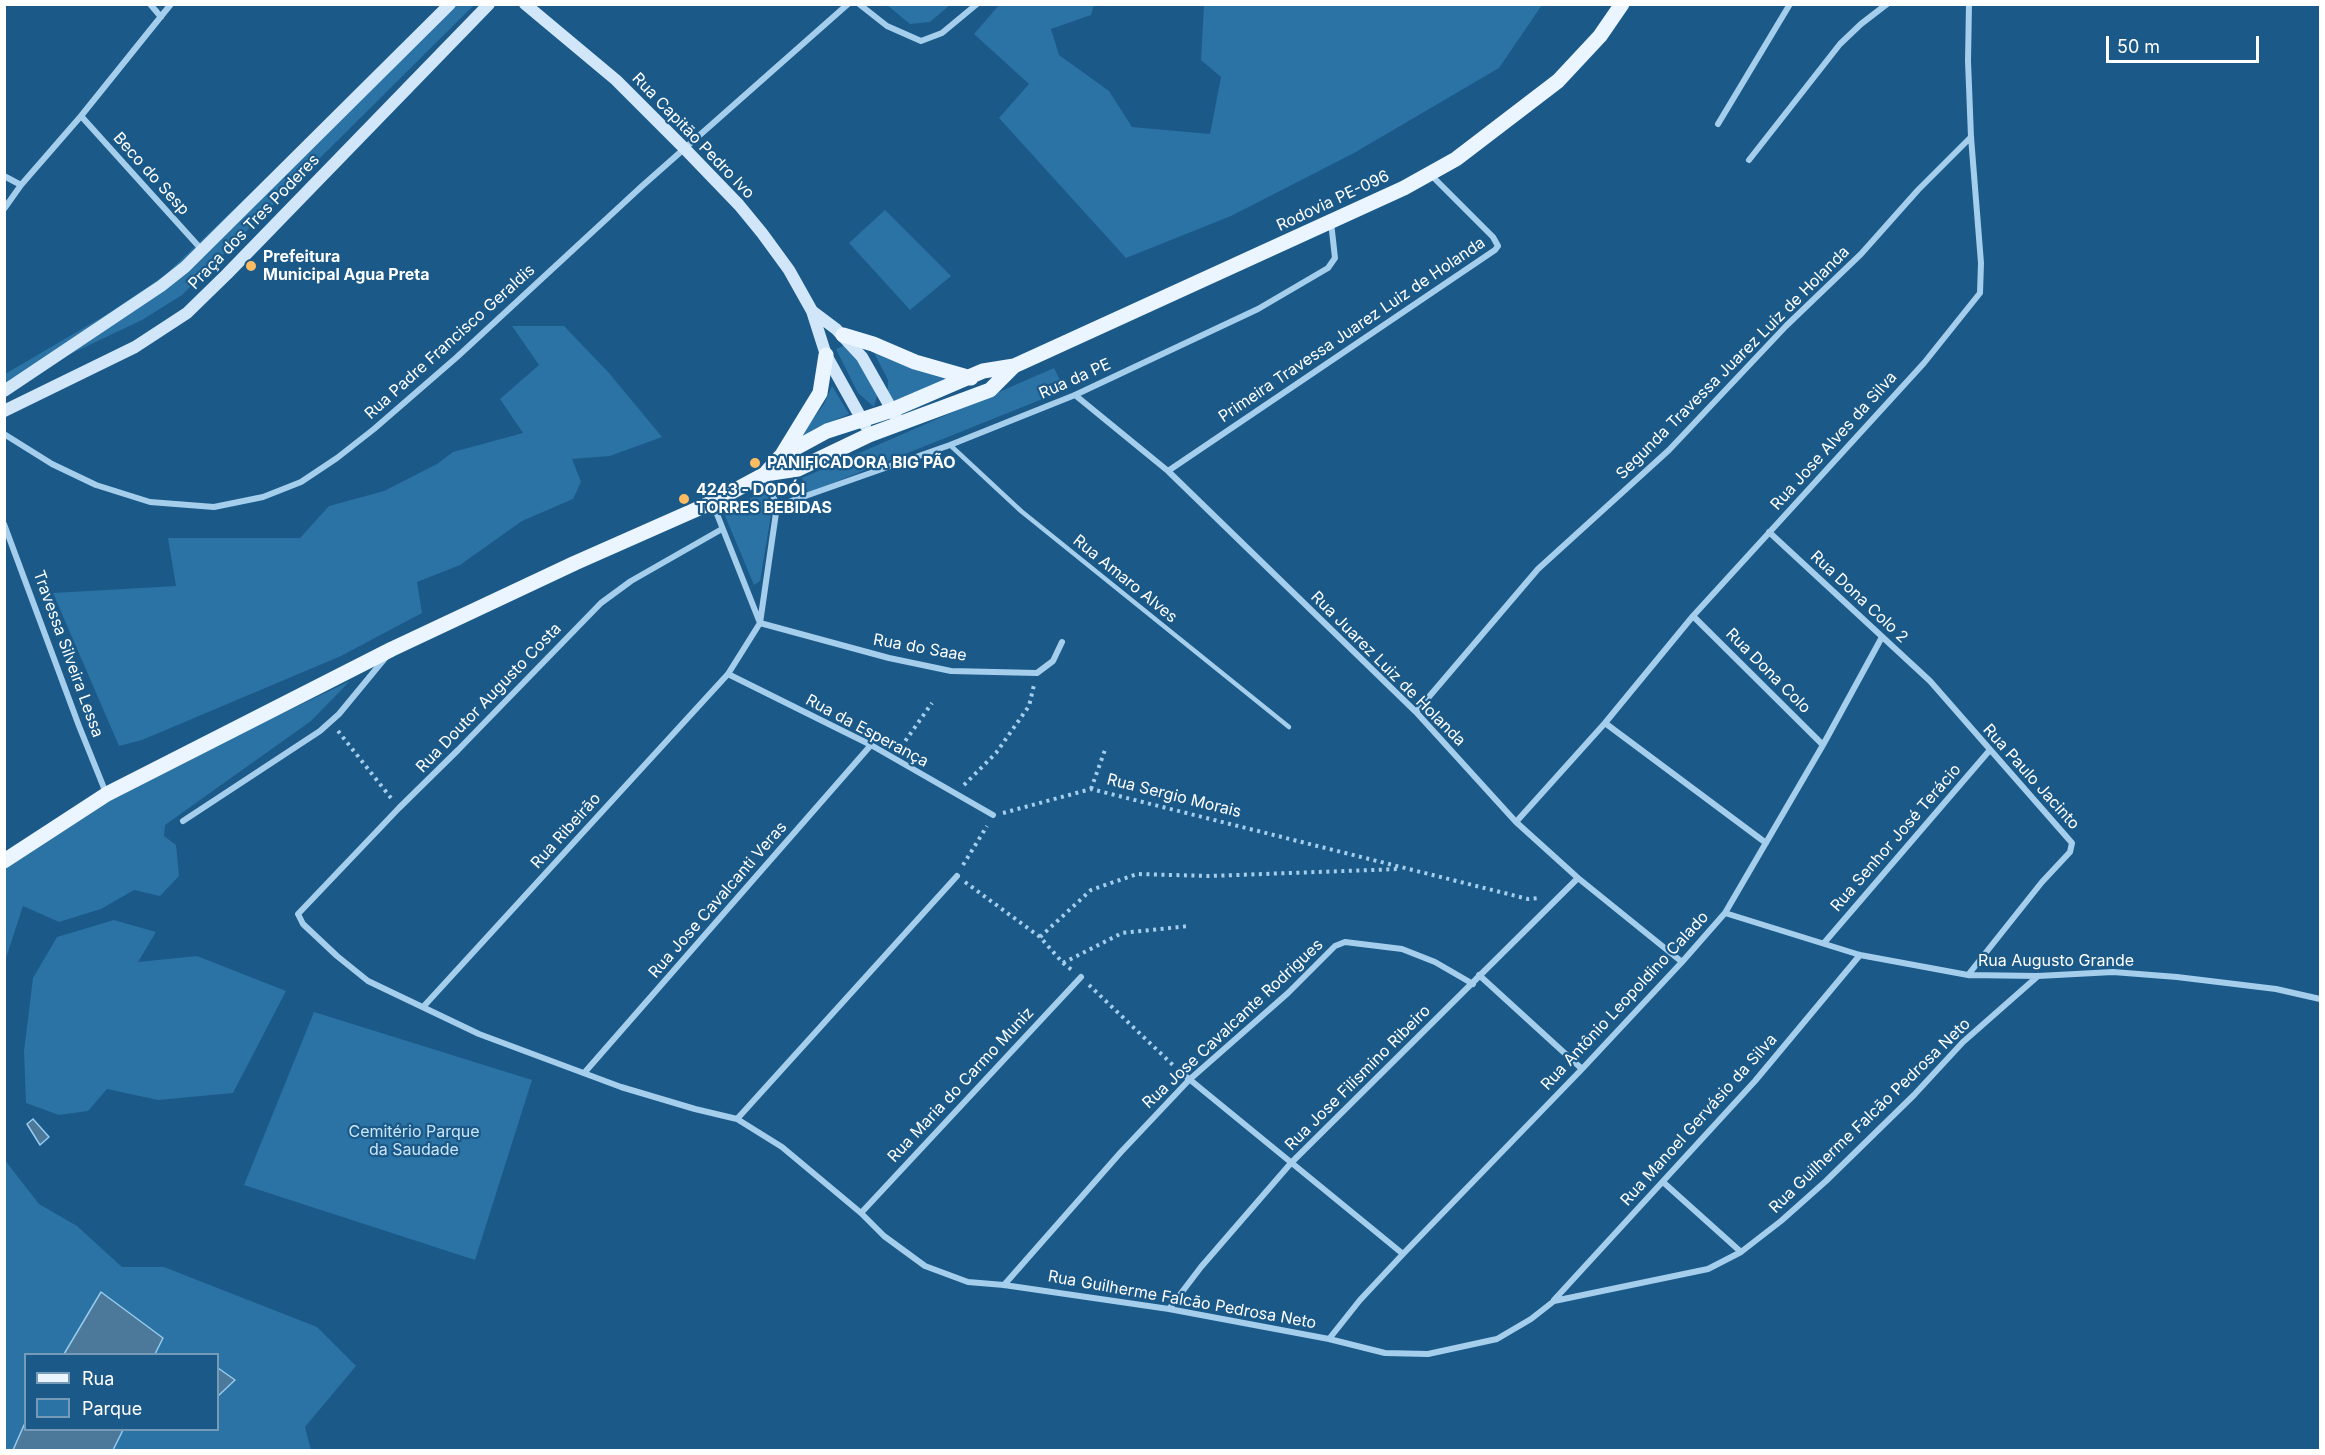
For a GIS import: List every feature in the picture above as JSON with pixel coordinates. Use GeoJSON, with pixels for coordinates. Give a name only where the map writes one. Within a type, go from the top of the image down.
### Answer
{"type":"FeatureCollection","features":[{"type":"Feature","properties":{"kind":"main road","name":"Praça dos Tres Poderes"},"geometry":{"type":"LineString","coordinates":[[4,392],[161,286],[185,267],[450,4]]}},
{"type":"Feature","properties":{"kind":"main road","name":"Praça dos Tres Poderes"},"geometry":{"type":"LineString","coordinates":[[4,411],[135,347],[187,313],[489,4]]}},
{"type":"Feature","properties":{"kind":"main road","name":"Rua Capitão Pedro Ivo"},"geometry":{"type":"LineString","coordinates":[[525,4],[616,80],[739,205],[762,233],[789,270],[812,311],[826,355],[869,435]]}},
{"type":"Feature","properties":{"kind":"main road","name":"Rodovia PE-096"},"geometry":{"type":"LineString","coordinates":[[1014,366],[1404,188],[1456,159],[1558,81],[1600,36],[1622,4]]}},
{"type":"Feature","properties":{"kind":"main road","name":"Rua Capitão Pedro Ivo"},"geometry":{"type":"LineString","coordinates":[[812,311],[843,335],[869,367],[900,424]]}},
{"type":"Feature","properties":{"kind":"main road"},"geometry":{"type":"LineString","coordinates":[[843,335],[873,344],[915,362],[971,378]]}},
{"type":"Feature","properties":{"kind":"main road"},"geometry":{"type":"LineString","coordinates":[[765,474],[781,456],[820,393],[826,355]]}},
{"type":"Feature","properties":{"kind":"main road"},"geometry":{"type":"LineString","coordinates":[[781,456],[827,431],[892,410],[983,371],[1014,366]]}},
{"type":"Feature","properties":{"kind":"main road"},"geometry":{"type":"LineString","coordinates":[[4,861],[107,794],[392,649],[575,563],[713,502],[765,474],[798,469],[869,435],[990,390],[1014,366]]}},
{"type":"Feature","properties":{"kind":"street"},"geometry":{"type":"LineString","coordinates":[[150,4],[161,16]]}},
{"type":"Feature","properties":{"kind":"street"},"geometry":{"type":"LineString","coordinates":[[4,209],[21,185],[81,116],[171,4]]}},
{"type":"Feature","properties":{"kind":"street","name":"Rua Padre Francisco Geraldis"},"geometry":{"type":"LineString","coordinates":[[4,434],[52,464],[96,485],[150,502],[214,507],[262,497],[301,482],[374,429],[457,357],[641,187],[686,150],[848,4]]}},
{"type":"Feature","properties":{"kind":"street"},"geometry":{"type":"LineString","coordinates":[[860,4],[887,26],[921,41],[942,33],[977,4]]}},
{"type":"Feature","properties":{"kind":"street"},"geometry":{"type":"LineString","coordinates":[[1718,124],[1790,4]]}},
{"type":"Feature","properties":{"kind":"street"},"geometry":{"type":"LineString","coordinates":[[1749,160],[1840,44],[1887,4]]}},
{"type":"Feature","properties":{"kind":"street","name":"Rua Jose Alves da Silva"},"geometry":{"type":"LineString","coordinates":[[1516,822],[1605,723],[1693,616],[1924,363],[1980,293],[1981,263],[1971,137],[1968,61],[1969,4]]}},
{"type":"Feature","properties":{"kind":"street","name":"Beco do Sesp"},"geometry":{"type":"LineString","coordinates":[[81,116],[201,250]]}},
{"type":"Feature","properties":{"kind":"street","name":"Segunda Travessa Juarez Luiz de Holanda"},"geometry":{"type":"LineString","coordinates":[[1416,712],[1538,569],[1669,450],[1786,326],[1861,254],[1918,190],[1971,137]]}},
{"type":"Feature","properties":{"kind":"street","name":"Primeira Travessa Juarez Luiz de Holanda"},"geometry":{"type":"LineString","coordinates":[[1168,471],[1495,250],[1498,246],[1493,237],[1430,174]]}},
{"type":"Feature","properties":{"kind":"street"},"geometry":{"type":"LineString","coordinates":[[4,176],[21,185]]}},
{"type":"Feature","properties":{"kind":"street","name":"Rua da PE"},"geometry":{"type":"LineString","coordinates":[[777,506],[950,445],[1075,395],[1258,309],[1328,268],[1335,258],[1331,222]]}},
{"type":"Feature","properties":{"kind":"street","name":"Rua Juarez Luiz de Holanda"},"geometry":{"type":"LineString","coordinates":[[1075,395],[1168,471],[1416,712],[1516,822],[1578,878],[1682,962]]}},
{"type":"Feature","properties":{"kind":"street"},"geometry":{"type":"LineString","coordinates":[[760,623],[777,506],[765,474]]}},
{"type":"Feature","properties":{"kind":"street"},"geometry":{"type":"LineString","coordinates":[[713,502],[760,623]]}},
{"type":"Feature","properties":{"kind":"street","name":"Travessa Silveira Lessa"},"geometry":{"type":"LineString","coordinates":[[4,524],[79,726],[107,794]]}},
{"type":"Feature","properties":{"kind":"street","name":"Rua Doutor Augusto Costa"},"geometry":{"type":"LineString","coordinates":[[298,914],[601,603],[631,581],[722,529]]}},
{"type":"Feature","properties":{"kind":"street","name":"Rua Dona Colo 2"},"geometry":{"type":"LineString","coordinates":[[1769,532],[1930,681]]}},
{"type":"Feature","properties":{"kind":"street","name":"Rua Dona Colo"},"geometry":{"type":"LineString","coordinates":[[1693,616],[1823,745]]}},
{"type":"Feature","properties":{"kind":"street","name":"Rua do Saae"},"geometry":{"type":"LineString","coordinates":[[760,623],[889,658],[951,671],[1037,673]]}},
{"type":"Feature","properties":{"kind":"street","name":"Rua Ribeirão"},"geometry":{"type":"LineString","coordinates":[[424,1006],[728,674],[760,623]]}},
{"type":"Feature","properties":{"kind":"street","name":"Rua Antônio Leopoldino Calado"},"geometry":{"type":"LineString","coordinates":[[1329,1339],[1360,1300],[1582,1069],[1725,913],[1823,745],[1882,637]]}},
{"type":"Feature","properties":{"kind":"street"},"geometry":{"type":"LineString","coordinates":[[1037,673],[1053,661],[1062,642]]}},
{"type":"Feature","properties":{"kind":"street"},"geometry":{"type":"LineString","coordinates":[[183,821],[320,731],[362,688],[392,649]]}},
{"type":"Feature","properties":{"kind":"street","name":"Rua da Esperança"},"geometry":{"type":"LineString","coordinates":[[728,674],[871,745],[993,815]]}},
{"type":"Feature","properties":{"kind":"street","name":"Rua Paulo Jacinto"},"geometry":{"type":"LineString","coordinates":[[1930,681],[2072,843],[2070,852],[2042,882],[1968,975]]}},
{"type":"Feature","properties":{"kind":"street"},"geometry":{"type":"LineString","coordinates":[[1605,723],[1766,843]]}},
{"type":"Feature","properties":{"kind":"street","name":"Rua Jose Cavalcanti Veras"},"geometry":{"type":"LineString","coordinates":[[585,1072],[871,745]]}},
{"type":"Feature","properties":{"kind":"street","name":"Rua Senhor José Terácio"},"geometry":{"type":"LineString","coordinates":[[1824,943],[1989,751]]}},
{"type":"Feature","properties":{"kind":"street"},"geometry":{"type":"LineString","coordinates":[[737,1119],[957,876]]}},
{"type":"Feature","properties":{"kind":"street","name":"Rua Jose Filismino Ribeiro"},"geometry":{"type":"LineString","coordinates":[[1169,1309],[1201,1267],[1291,1163],[1578,878]]}},
{"type":"Feature","properties":{"kind":"street","name":"Rua Augusto Grande"},"geometry":{"type":"LineString","coordinates":[[1725,913],[1860,955],[1968,975],[2038,976],[2113,972],[2166,976],[2276,990],[2320,999]]}},
{"type":"Feature","properties":{"kind":"street","name":"Rua Guilherme Falcão Pedrosa Neto"},"geometry":{"type":"LineString","coordinates":[[298,914],[303,924],[368,981],[479,1034],[621,1087],[737,1119],[782,1147],[861,1213],[884,1236],[925,1266],[969,1282],[1169,1309],[1329,1339],[1385,1353],[1428,1354],[1497,1340],[1554,1301],[1708,1269],[1741,1252],[1781,1221],[1818,1187],[1914,1095],[1963,1042],[2038,976]]}},
{"type":"Feature","properties":{"kind":"street","name":"Rua Jose Cavalcante Rodrigues"},"geometry":{"type":"LineString","coordinates":[[1004,1285],[1121,1152],[1189,1080],[1288,993],[1335,946],[1346,942],[1402,949],[1435,962],[1473,984]]}},
{"type":"Feature","properties":{"kind":"street","name":"Rua Manoel Gervásio da Silva"},"geometry":{"type":"LineString","coordinates":[[1554,1301],[1755,1081],[1860,955]]}},
{"type":"Feature","properties":{"kind":"street"},"geometry":{"type":"LineString","coordinates":[[1479,975],[1582,1069]]}},
{"type":"Feature","properties":{"kind":"street","name":"Rua Maria do Carmo Muniz"},"geometry":{"type":"LineString","coordinates":[[861,1213],[1081,976]]}},
{"type":"Feature","properties":{"kind":"street"},"geometry":{"type":"LineString","coordinates":[[1183,1074],[1403,1254]]}},
{"type":"Feature","properties":{"kind":"street"},"geometry":{"type":"LineString","coordinates":[[1663,1182],[1741,1252]]}},
{"type":"Feature","properties":{"kind":"lane","name":"Rua Amaro Alves"},"geometry":{"type":"LineString","coordinates":[[950,445],[1021,511],[1289,726]]}},
{"type":"Feature","properties":{"kind":"path"},"geometry":{"type":"LineString","coordinates":[[955,794],[996,753],[1029,706],[1037,673]]}},
{"type":"Feature","properties":{"kind":"path"},"geometry":{"type":"LineString","coordinates":[[893,758],[932,703]]}},
{"type":"Feature","properties":{"kind":"path"},"geometry":{"type":"LineString","coordinates":[[330,722],[399,808]]}},
{"type":"Feature","properties":{"kind":"path"},"geometry":{"type":"LineString","coordinates":[[1091,789],[1106,747]]}},
{"type":"Feature","properties":{"kind":"path","name":"Rua Sergio Morais"},"geometry":{"type":"LineString","coordinates":[[993,815],[1017,811],[1091,789],[1528,899],[1561,895]]}},
{"type":"Feature","properties":{"kind":"path"},"geometry":{"type":"LineString","coordinates":[[957,876],[993,815]]}},
{"type":"Feature","properties":{"kind":"path"},"geometry":{"type":"LineString","coordinates":[[1040,937],[1091,890],[1137,874],[1209,876],[1405,868]]}},
{"type":"Feature","properties":{"kind":"path"},"geometry":{"type":"LineString","coordinates":[[1063,963],[1122,933],[1189,926]]}},
{"type":"Feature","properties":{"kind":"green space"},"geometry":{"type":"Polygon","coordinates":[[[1000,4],[1094,5],[1091,15],[1051,29],[1059,55],[1109,91],[1132,127],[1210,134],[1221,77],[1201,60],[1204,5],[1542,5],[1499,68],[1354,153],[1231,216],[1126,258],[999,118],[1029,84],[974,34],[1000,4]]]}},
{"type":"Feature","properties":{"kind":"green space"},"geometry":{"type":"Polygon","coordinates":[[[441,5],[474,5],[182,295],[142,320],[5,385],[5,374],[104,316],[164,276],[323,124],[441,5]]]}},
{"type":"Feature","properties":{"kind":"green space"},"geometry":{"type":"Polygon","coordinates":[[[887,5],[950,5],[930,22],[910,24],[887,5]]]}},
{"type":"Feature","properties":{"kind":"green space"},"geometry":{"type":"Polygon","coordinates":[[[885,210],[951,276],[910,310],[849,243],[885,210]]]}},
{"type":"Feature","properties":{"kind":"green space"},"geometry":{"type":"Polygon","coordinates":[[[512,326],[564,326],[609,373],[662,437],[610,456],[572,459],[581,482],[573,499],[522,521],[460,565],[417,582],[422,613],[341,656],[142,740],[119,746],[53,593],[176,586],[168,538],[300,538],[329,506],[384,491],[437,464],[453,452],[523,433],[500,399],[539,365],[512,326]]]}},
{"type":"Feature","properties":{"kind":"green space"},"geometry":{"type":"Polygon","coordinates":[[[852,342],[874,380],[877,396],[874,407],[858,393],[836,349],[852,342]]]}},
{"type":"Feature","properties":{"kind":"green space"},"geometry":{"type":"Polygon","coordinates":[[[872,349],[956,379],[887,408],[888,380],[872,349]]]}},
{"type":"Feature","properties":{"kind":"green space"},"geometry":{"type":"Polygon","coordinates":[[[1054,368],[1065,390],[808,493],[802,478],[1054,368]]]}},
{"type":"Feature","properties":{"kind":"green space"},"geometry":{"type":"Polygon","coordinates":[[[832,386],[849,414],[798,440],[824,404],[832,386]]]}},
{"type":"Feature","properties":{"kind":"green space"},"geometry":{"type":"Polygon","coordinates":[[[766,491],[772,509],[760,581],[754,585],[723,511],[766,491]]]}},
{"type":"Feature","properties":{"kind":"green space"},"geometry":{"type":"Polygon","coordinates":[[[350,681],[311,721],[165,825],[164,836],[176,845],[179,876],[160,896],[134,890],[101,909],[59,922],[23,906],[5,961],[5,857],[187,759],[350,681]]]}},
{"type":"Feature","properties":{"kind":"green space"},"geometry":{"type":"Polygon","coordinates":[[[114,920],[156,932],[138,962],[197,956],[286,991],[233,1093],[158,1100],[107,1089],[88,1111],[59,1115],[26,1103],[24,1051],[33,978],[57,937],[114,920]]]}},
{"type":"Feature","properties":{"kind":"green space","name":"Cemitério Parque da Saudade"},"geometry":{"type":"Polygon","coordinates":[[[314,1012],[532,1080],[475,1260],[244,1185],[314,1012]]]}},
{"type":"Feature","properties":{"kind":"green space"},"geometry":{"type":"Polygon","coordinates":[[[4,1159],[39,1204],[77,1226],[122,1267],[164,1267],[317,1327],[356,1366],[305,1427],[311,1450],[5,1450],[4,1159]]]}},
{"type":"Feature","properties":{"kind":"shaded area"},"geometry":{"type":"Polygon","coordinates":[[[33,1119],[49,1137],[40,1145],[27,1124],[33,1119]]]}},
{"type":"Feature","properties":{"kind":"shaded area"},"geometry":{"type":"Polygon","coordinates":[[[101,1292],[163,1338],[156,1353],[65,1353],[101,1292]]]}},
{"type":"Feature","properties":{"kind":"shaded area"},"geometry":{"type":"Polygon","coordinates":[[[219,1369],[235,1380],[219,1395],[219,1369]]]}},
{"type":"Feature","properties":{"kind":"shaded area"},"geometry":{"type":"Polygon","coordinates":[[[24,1425],[24,1431],[122,1431],[113,1450],[13,1450],[24,1425]]]}},
{"type":"Feature","properties":{"kind":"place","name":"Prefeitura Municipal Agua Preta"},"geometry":{"type":"Point","coordinates":[251,266]}},
{"type":"Feature","properties":{"kind":"place","name":"PANIFICADORA BIG PÃO"},"geometry":{"type":"Point","coordinates":[755,463]}},
{"type":"Feature","properties":{"kind":"place","name":"4243 - DODÓI TORRES BEBIDAS"},"geometry":{"type":"Point","coordinates":[684,499]}}]}
